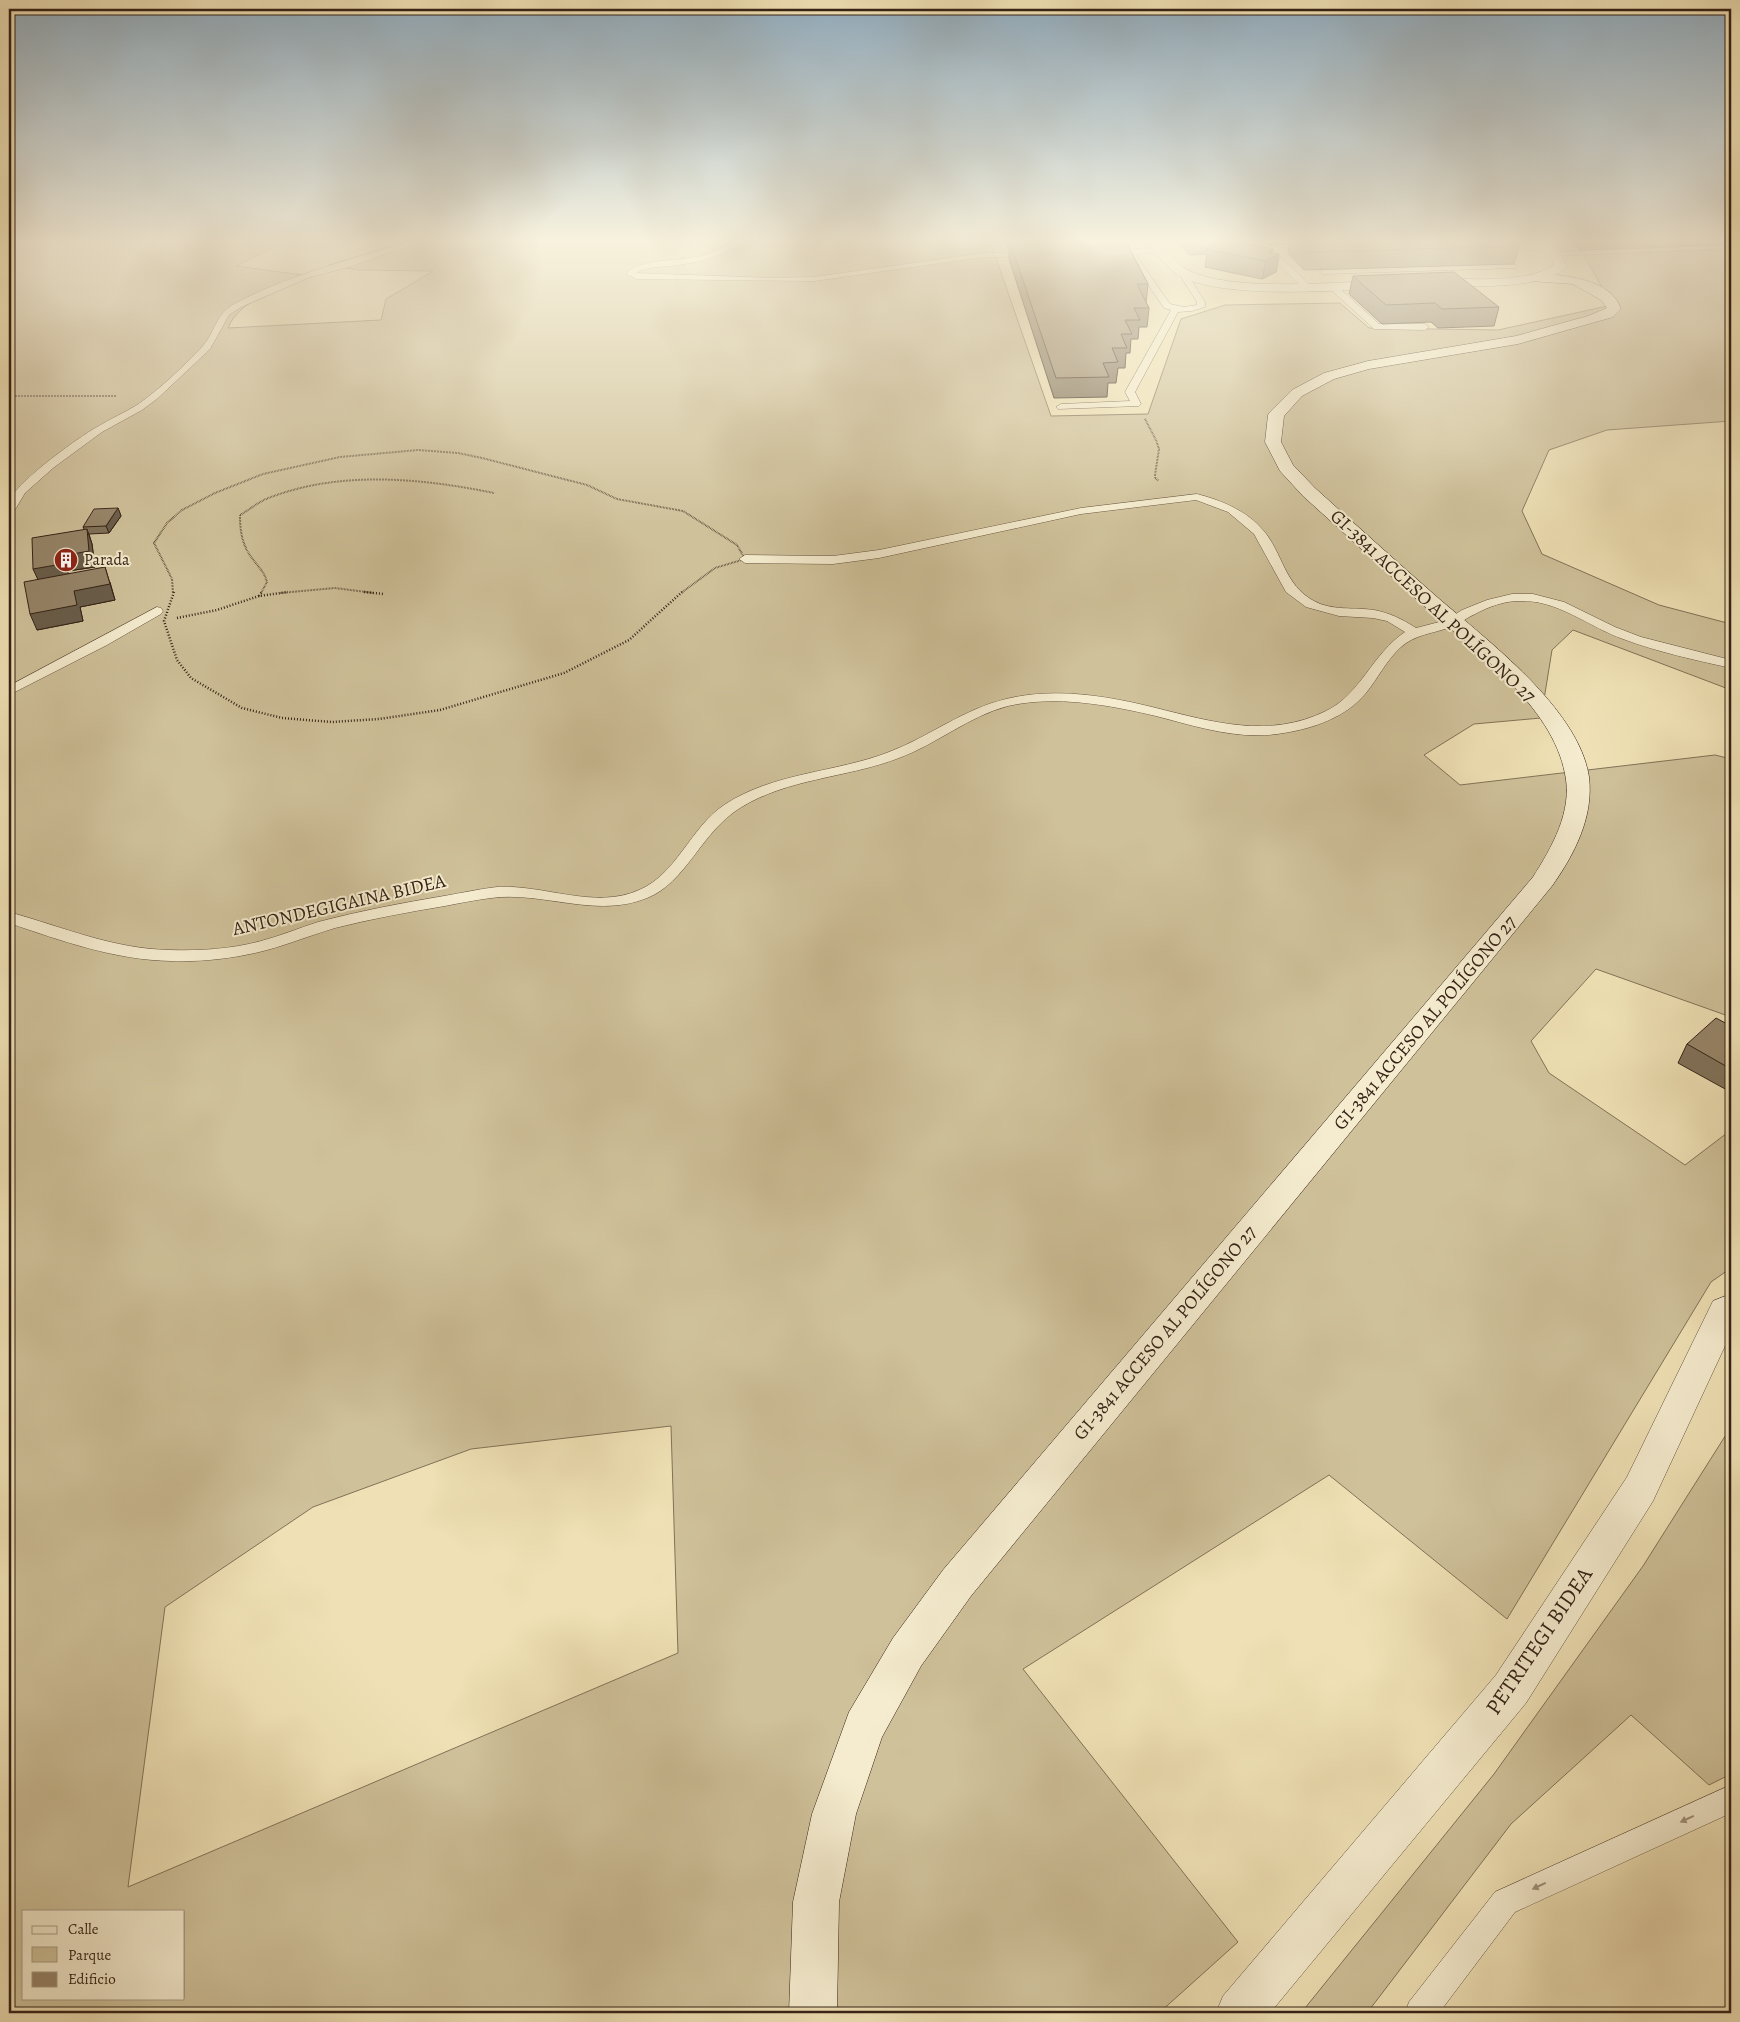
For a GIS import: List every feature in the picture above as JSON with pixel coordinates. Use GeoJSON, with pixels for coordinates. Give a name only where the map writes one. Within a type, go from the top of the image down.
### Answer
{"type":"FeatureCollection","features":[{"type":"Feature","properties":{"kind":"main road","name":"GI-3841 ACCESO AL POLÍGONO 27"},"geometry":{"type":"LineString","coordinates":[[812,2013],[816,1902],[834,1814],[864,1727],[907,1652],[957,1583],[1543,881],[1566,844],[1578,806],[1578,775],[1569,750],[1556,725],[1520,682],[1308,492],[1286,467],[1273,442],[1276,415],[1297,393],[1329,376],[1368,365],[1482,347],[1535,335]]}},
{"type":"Feature","properties":{"kind":"main road","name":"PETRITEGI BIDEA"},"geometry":{"type":"LineString","coordinates":[[1240,2013],[1511,1689],[1640,1489],[1725,1312],[1731,1307]]}},
{"type":"Feature","properties":{"kind":"lane"},"geometry":{"type":"LineString","coordinates":[[9,511],[21,491],[49,466],[98,430],[138,408],[155,396],[207,346],[213,335]]}},
{"type":"Feature","properties":{"kind":"lane"},"geometry":{"type":"LineString","coordinates":[[1061,406],[1136,404],[1130,392],[1161,335]]}},
{"type":"Feature","properties":{"kind":"lane"},"geometry":{"type":"LineString","coordinates":[[745,559],[833,560],[879,554],[1081,511],[1197,496],[1232,510],[1259,532],[1290,589],[1310,604],[1338,612],[1372,614],[1391,618],[1415,633]]}},
{"type":"Feature","properties":{"kind":"lane","name":"ANTONDEGIGAINA BIDEA"},"geometry":{"type":"LineString","coordinates":[[9,917],[103,947],[146,954],[204,954],[256,948],[320,928],[393,909],[496,892],[527,892],[591,901],[620,902],[650,892],[675,871],[710,824],[736,804],[766,790],[891,756],[934,737],[973,714],[1008,702],[1047,697],[1088,700],[1139,708],[1183,720],[1233,730],[1273,731],[1312,723],[1344,708],[1360,692],[1382,658],[1408,636],[1454,622],[1462,615],[1494,602],[1519,597],[1543,598],[1621,634],[1666,648],[1731,664]]}},
{"type":"Feature","properties":{"kind":"lane"},"geometry":{"type":"LineString","coordinates":[[9,691],[118,634],[161,616]]}},
{"type":"Feature","properties":{"kind":"lane"},"geometry":{"type":"LineString","coordinates":[[1420,2013],[1505,1902],[1731,1799]]}},
{"type":"Feature","properties":{"kind":"path"},"geometry":{"type":"LineString","coordinates":[[9,396],[155,396]]}},
{"type":"Feature","properties":{"kind":"path"},"geometry":{"type":"LineString","coordinates":[[1136,404],[1157,441],[1159,453],[1154,470],[1155,478],[1197,496]]}},
{"type":"Feature","properties":{"kind":"path"},"geometry":{"type":"LineString","coordinates":[[418,450],[458,453],[587,485],[617,500],[683,511],[737,545],[745,559],[715,568],[686,588],[629,640],[564,673],[440,710],[380,719],[324,721],[282,718],[242,708],[191,678],[177,660],[161,616],[174,602],[176,588],[168,570],[158,555],[154,543],[162,529],[177,514],[232,485],[264,474],[302,463],[375,452],[418,450]]}},
{"type":"Feature","properties":{"kind":"path"},"geometry":{"type":"LineString","coordinates":[[259,596],[268,582],[264,569],[251,558],[243,545],[240,531],[240,515],[252,505],[274,495],[309,487],[353,482],[387,481],[462,486],[494,493]]}},
{"type":"Feature","properties":{"kind":"path"},"geometry":{"type":"LineString","coordinates":[[118,634],[161,616],[217,610],[259,596],[335,588],[384,594]]}},
{"type":"Feature","properties":{"kind":"green space"},"geometry":{"type":"Polygon","coordinates":[[[9,335],[1023,335],[1051,416],[1148,414],[1175,335],[1731,335],[1731,421],[1607,430],[1549,450],[1522,511],[1542,554],[1659,605],[1731,624],[1731,690],[1573,630],[1552,650],[1541,718],[1474,724],[1424,755],[1460,785],[1715,755],[1731,759],[1731,1017],[1596,969],[1531,1041],[1549,1073],[1685,1165],[1731,1130],[1731,1268],[1711,1282],[1507,1619],[1329,1475],[1023,1669],[1238,1942],[1159,2013],[9,2013],[9,335]],[[671,1426],[471,1449],[313,1507],[165,1607],[128,1887],[678,1653],[671,1426]]]}},
{"type":"Feature","properties":{"kind":"green space"},"geometry":{"type":"Polygon","coordinates":[[[1729,1430],[1731,1430],[1731,1774],[1709,1785],[1631,1715],[1511,1824],[1367,2013],[1301,2013],[1494,1774],[1643,1566],[1729,1430]]]}},
{"type":"Feature","properties":{"kind":"building"},"geometry":{"type":"Polygon","coordinates":[[[1042,335],[1122,335],[1127,348],[1112,348],[1118,362],[1103,363],[1109,377],[1056,378],[1042,335]]]}},
{"type":"Feature","properties":{"kind":"building"},"geometry":{"type":"Polygon","coordinates":[[[118,508],[106,526],[83,527],[94,509],[118,508]]]}},
{"type":"Feature","properties":{"kind":"building"},"geometry":{"type":"Polygon","coordinates":[[[87,529],[89,551],[62,556],[62,564],[33,569],[32,538],[87,529]]]}},
{"type":"Feature","properties":{"kind":"building"},"geometry":{"type":"Polygon","coordinates":[[[105,567],[110,584],[74,591],[77,605],[30,614],[24,582],[105,567]]]}},
{"type":"Feature","properties":{"kind":"building"},"geometry":{"type":"Polygon","coordinates":[[[1716,1018],[1731,1026],[1731,1069],[1687,1044],[1716,1018]]]}},
{"type":"Feature","properties":{"kind":"place","name":"Parada"},"geometry":{"type":"Point","coordinates":[66,560]}}]}
